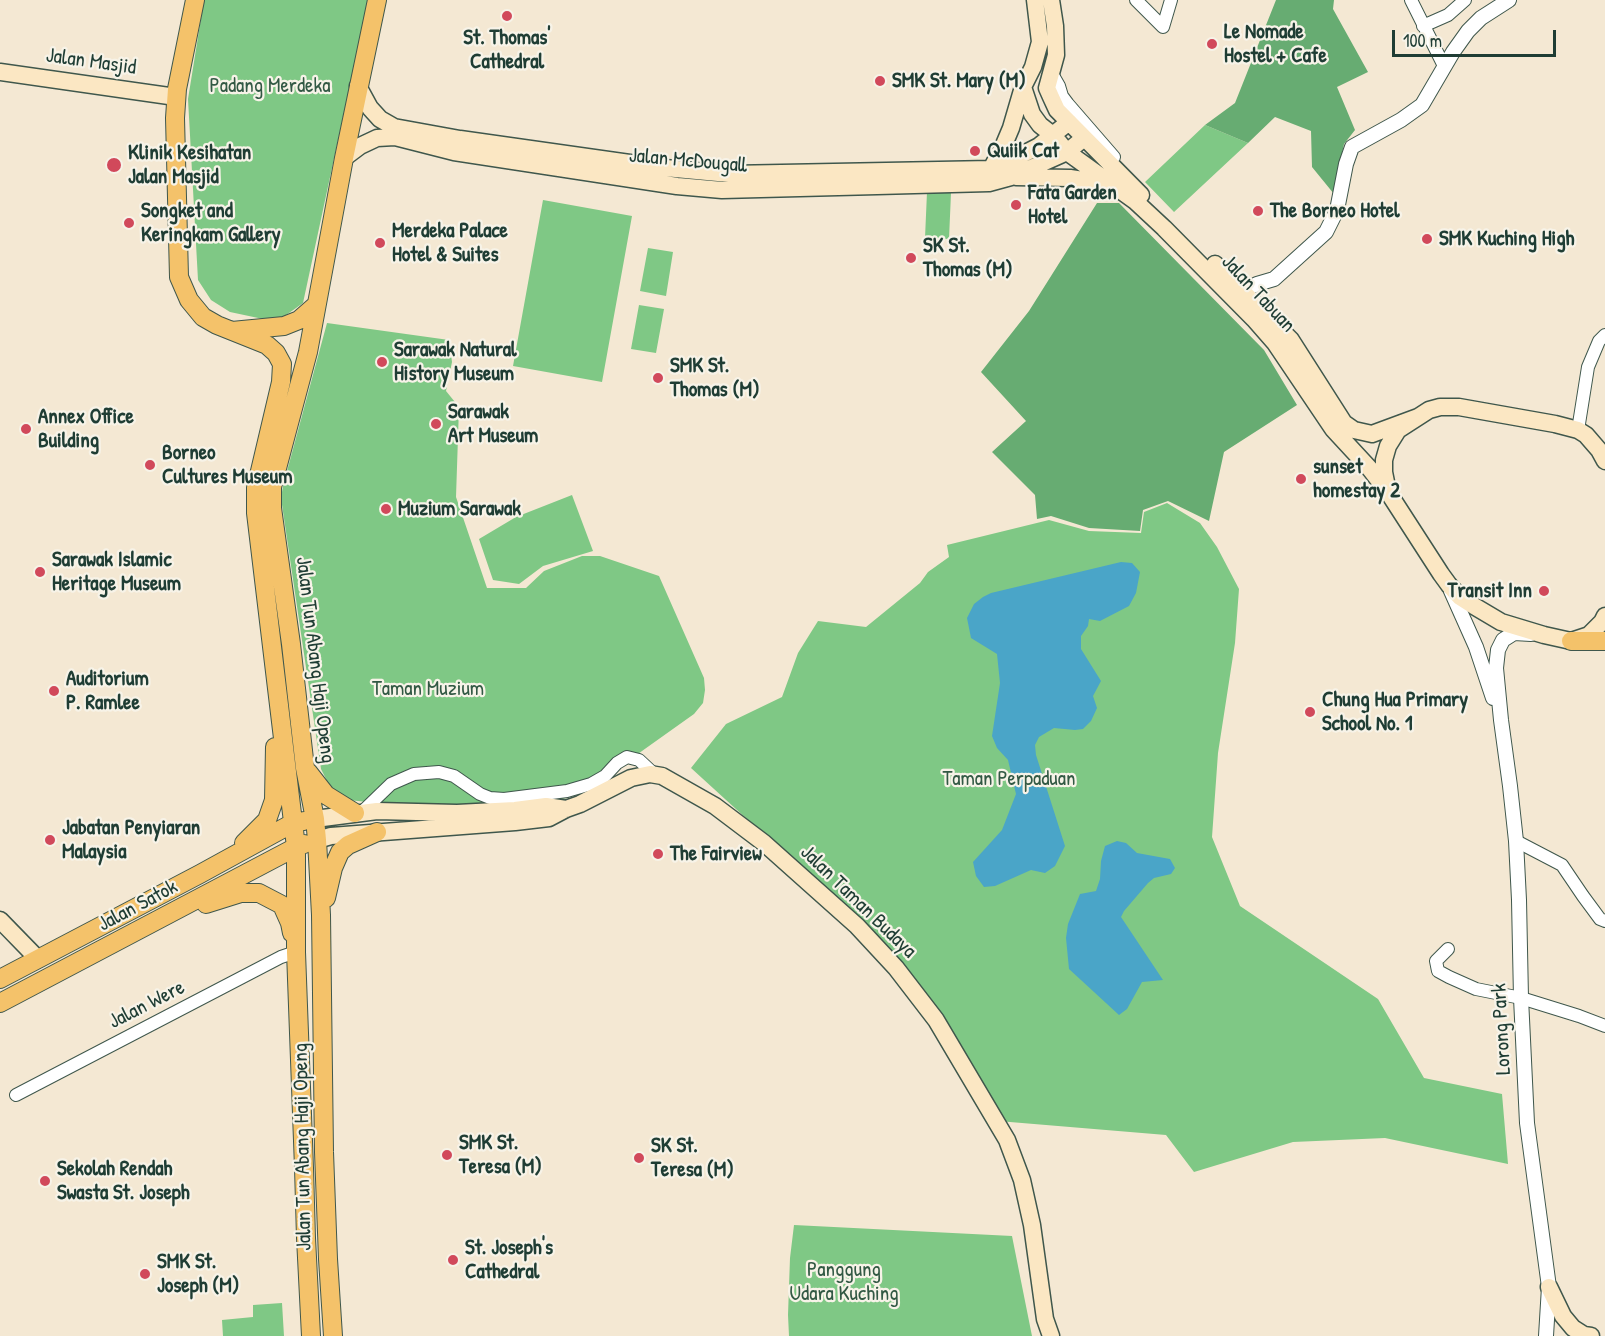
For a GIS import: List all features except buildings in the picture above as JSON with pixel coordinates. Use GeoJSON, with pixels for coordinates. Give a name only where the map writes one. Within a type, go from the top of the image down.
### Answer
{"type":"FeatureCollection","features":[{"type":"Feature","properties":{"kind":"main road"},"geometry":{"type":"LineString","coordinates":[[195,0],[176,97],[175,144],[180,277],[189,300],[203,317],[232,330],[284,326],[299,320],[315,306]]}},
{"type":"Feature","properties":{"kind":"main road","name":"Jalan Tun Abang Haji Openg"},"geometry":{"type":"LineString","coordinates":[[333,1336],[324,1152],[321,915],[317,840],[305,768],[272,508],[272,487],[308,352],[315,306],[376,0]]}},
{"type":"Feature","properties":{"kind":"main road"},"geometry":{"type":"LineString","coordinates":[[991,169],[1011,128],[1040,42],[1035,0]]}},
{"type":"Feature","properties":{"kind":"main road","name":"Jalan Tabuan"},"geometry":{"type":"LineString","coordinates":[[1051,0],[1056,55],[1047,88],[1058,110],[1131,185],[1291,340],[1344,423],[1354,430],[1372,434],[1418,417],[1429,410],[1440,407],[1459,407],[1555,424],[1582,433],[1605,436]]}},
{"type":"Feature","properties":{"kind":"main road","name":"Jalan Masjid"},"geometry":{"type":"LineString","coordinates":[[0,72],[176,97]]}},
{"type":"Feature","properties":{"kind":"main road","name":"Jalan McDougall"},"geometry":{"type":"LineString","coordinates":[[358,86],[369,108],[380,119],[394,127],[460,139],[653,166],[729,174],[991,169],[1040,146],[1069,122]]}},
{"type":"Feature","properties":{"kind":"main road","name":"Jalan Tabuan"},"geometry":{"type":"LineString","coordinates":[[1023,87],[1032,114],[1067,152],[1135,201],[1275,342],[1333,429],[1388,492],[1449,585],[1460,597],[1501,622],[1571,641]]}},
{"type":"Feature","properties":{"kind":"main road","name":"Jalan McDougall"},"geometry":{"type":"LineString","coordinates":[[344,158],[360,146],[377,138],[395,137],[454,152],[499,160],[677,186],[722,190],[989,183],[1011,177],[1067,152],[1084,138]]}},
{"type":"Feature","properties":{"kind":"main road"},"geometry":{"type":"LineString","coordinates":[[1011,177],[1070,178],[1113,185]]}},
{"type":"Feature","properties":{"kind":"main road","name":"Jalan Tun Abang Haji Openg"},"geometry":{"type":"LineString","coordinates":[[232,330],[267,345],[276,353],[282,364],[281,382],[256,488],[256,513],[296,847],[296,952],[311,1336]]}},
{"type":"Feature","properties":{"kind":"main road"},"geometry":{"type":"LineString","coordinates":[[1388,492],[1384,472],[1384,460],[1388,446],[1398,430],[1418,417]]}},
{"type":"Feature","properties":{"kind":"main road"},"geometry":{"type":"LineString","coordinates":[[1582,433],[1599,450],[1605,461]]}},
{"type":"Feature","properties":{"kind":"main road"},"geometry":{"type":"LineString","coordinates":[[1571,641],[1589,635],[1605,616]]}},
{"type":"Feature","properties":{"kind":"main road"},"geometry":{"type":"LineString","coordinates":[[1571,641],[1605,641]]}},
{"type":"Feature","properties":{"kind":"main road"},"geometry":{"type":"LineString","coordinates":[[225,861],[267,820],[274,800],[276,677]]}},
{"type":"Feature","properties":{"kind":"main road"},"geometry":{"type":"LineString","coordinates":[[305,768],[326,795],[358,812]]}},
{"type":"Feature","properties":{"kind":"main road"},"geometry":{"type":"LineString","coordinates":[[296,847],[331,836],[549,818],[631,777],[654,774]]}},
{"type":"Feature","properties":{"kind":"main road","name":"Jalan Taman Budaya"},"geometry":{"type":"LineString","coordinates":[[654,774],[662,776],[715,806],[764,843],[857,926],[896,968],[936,1020],[1006,1140],[1023,1180],[1046,1319],[1051,1336]]}},
{"type":"Feature","properties":{"kind":"main road"},"geometry":{"type":"LineString","coordinates":[[293,823],[377,811],[457,813],[546,806],[566,809]]}},
{"type":"Feature","properties":{"kind":"main road","name":"Jalan Satok"},"geometry":{"type":"LineString","coordinates":[[0,977],[225,861],[293,823]]}},
{"type":"Feature","properties":{"kind":"main road"},"geometry":{"type":"LineString","coordinates":[[321,915],[333,868],[340,852],[348,845],[377,832]]}},
{"type":"Feature","properties":{"kind":"main road","name":"Jalan Satok"},"geometry":{"type":"LineString","coordinates":[[0,1003],[296,847]]}},
{"type":"Feature","properties":{"kind":"main road"},"geometry":{"type":"LineString","coordinates":[[163,918],[241,893],[259,893],[282,905],[290,923],[296,952]]}},
{"type":"Feature","properties":{"kind":"main road"},"geometry":{"type":"LineString","coordinates":[[0,920],[38,959]]}},
{"type":"Feature","properties":{"kind":"main road"},"geometry":{"type":"LineString","coordinates":[[1549,1287],[1563,1316],[1573,1328],[1584,1335],[1591,1336]]}},
{"type":"Feature","properties":{"kind":"street"},"geometry":{"type":"LineString","coordinates":[[1136,0],[1163,27],[1171,0]]}},
{"type":"Feature","properties":{"kind":"street"},"geometry":{"type":"LineString","coordinates":[[1411,0],[1444,66]]}},
{"type":"Feature","properties":{"kind":"street"},"geometry":{"type":"LineString","coordinates":[[1423,26],[1448,15],[1465,0]]}},
{"type":"Feature","properties":{"kind":"street"},"geometry":{"type":"LineString","coordinates":[[1243,291],[1274,279],[1326,232],[1337,210],[1346,164],[1352,147],[1401,120],[1422,105],[1444,66],[1468,32],[1481,18],[1509,0]]}},
{"type":"Feature","properties":{"kind":"street"},"geometry":{"type":"LineString","coordinates":[[1051,72],[1062,96],[1131,177],[1133,180],[1131,185]]}},
{"type":"Feature","properties":{"kind":"street"},"geometry":{"type":"LineString","coordinates":[[1582,433],[1588,367],[1599,341],[1605,335]]}},
{"type":"Feature","properties":{"kind":"street"},"geometry":{"type":"LineString","coordinates":[[1449,585],[1476,647],[1501,720]]}},
{"type":"Feature","properties":{"kind":"street"},"geometry":{"type":"LineString","coordinates":[[1501,720],[1496,668],[1498,650],[1503,640],[1514,633],[1544,635]]}},
{"type":"Feature","properties":{"kind":"street","name":"Lorong Park"},"geometry":{"type":"LineString","coordinates":[[1501,720],[1516,841],[1527,1123],[1549,1287],[1546,1336]]}},
{"type":"Feature","properties":{"kind":"street"},"geometry":{"type":"LineString","coordinates":[[358,812],[391,784],[414,774],[438,772],[454,776],[480,794],[490,798],[504,799],[567,791],[591,784],[605,776],[617,763],[627,757],[639,760],[654,774]]}},
{"type":"Feature","properties":{"kind":"street"},"geometry":{"type":"LineString","coordinates":[[1516,841],[1562,865],[1600,919],[1605,921]]}},
{"type":"Feature","properties":{"kind":"street"},"geometry":{"type":"LineString","coordinates":[[1448,949],[1436,962],[1438,971],[1476,989],[1521,998],[1605,1026]]}},
{"type":"Feature","properties":{"kind":"street","name":"Jalan Were"},"geometry":{"type":"LineString","coordinates":[[16,1095],[281,957],[296,952]]}},
{"type":"Feature","properties":{"kind":"green space","name":"Padang Merdeka"},"geometry":{"type":"Polygon","coordinates":[[[204,0],[368,0],[303,303],[282,318],[263,319],[230,312],[211,300],[198,280],[188,99],[204,0]]]}},
{"type":"Feature","properties":{"kind":"green space"},"geometry":{"type":"Polygon","coordinates":[[[1276,0],[1334,0],[1333,9],[1368,72],[1337,87],[1355,130],[1344,144],[1334,194],[1312,167],[1311,131],[1275,117],[1248,143],[1205,125],[1235,103],[1276,0]]]}},
{"type":"Feature","properties":{"kind":"green space"},"geometry":{"type":"Polygon","coordinates":[[[1205,125],[1248,143],[1174,212],[1145,182],[1205,125]]]}},
{"type":"Feature","properties":{"kind":"green space"},"geometry":{"type":"Polygon","coordinates":[[[927,192],[951,193],[949,239],[925,238],[927,192]]]}},
{"type":"Feature","properties":{"kind":"green space"},"geometry":{"type":"Polygon","coordinates":[[[543,200],[632,216],[602,382],[513,366],[543,200]]]}},
{"type":"Feature","properties":{"kind":"green space"},"geometry":{"type":"Polygon","coordinates":[[[1097,203],[1119,203],[1264,350],[1297,405],[1224,452],[1209,521],[1168,501],[1143,510],[1140,531],[1089,528],[1051,516],[1037,519],[1035,495],[992,452],[1026,421],[981,372],[1029,311],[1097,203]]]}},
{"type":"Feature","properties":{"kind":"green space"},"geometry":{"type":"Polygon","coordinates":[[[648,248],[673,252],[666,296],[640,291],[648,248]]]}},
{"type":"Feature","properties":{"kind":"green space"},"geometry":{"type":"Polygon","coordinates":[[[639,305],[664,309],[656,353],[631,349],[639,305]]]}},
{"type":"Feature","properties":{"kind":"green space","name":"Taman Muzium"},"geometry":{"type":"Polygon","coordinates":[[[327,323],[449,340],[452,362],[446,391],[459,407],[456,497],[487,588],[526,588],[544,571],[582,556],[600,556],[659,576],[704,678],[703,703],[694,714],[590,788],[567,798],[542,803],[463,807],[349,800],[331,789],[321,769],[281,498],[327,323]]]}},
{"type":"Feature","properties":{"kind":"green space"},"geometry":{"type":"Polygon","coordinates":[[[572,495],[593,551],[543,566],[519,584],[493,580],[479,539],[516,517],[572,495]]]}},
{"type":"Feature","properties":{"kind":"green space","name":"Taman Perpaduan"},"geometry":{"type":"Polygon","coordinates":[[[1167,503],[1200,523],[1217,547],[1239,589],[1235,643],[1218,753],[1212,837],[1240,906],[1378,999],[1424,1078],[1502,1094],[1508,1164],[1385,1138],[1293,1142],[1194,1172],[1166,1135],[998,1121],[976,1071],[944,1025],[794,862],[691,768],[726,724],[782,697],[798,653],[818,621],[866,627],[920,583],[928,572],[949,557],[947,545],[1049,520],[1089,531],[1141,533],[1144,512],[1167,503]]]}},
{"type":"Feature","properties":{"kind":"green space","name":"Panggung Udara Kuching"},"geometry":{"type":"Polygon","coordinates":[[[794,1225],[1012,1236],[1032,1336],[789,1336],[790,1258],[794,1225]]]}},
{"type":"Feature","properties":{"kind":"green space"},"geometry":{"type":"Polygon","coordinates":[[[282,1303],[284,1336],[223,1336],[222,1320],[253,1317],[253,1305],[282,1303]]]}},
{"type":"Feature","properties":{"kind":"water"},"geometry":{"type":"Polygon","coordinates":[[[1121,562],[1132,563],[1140,572],[1136,593],[1129,606],[1100,621],[1089,619],[1088,626],[1081,636],[1081,649],[1101,681],[1093,696],[1097,708],[1091,721],[1083,729],[1054,728],[1039,737],[1035,745],[1036,755],[1065,846],[1055,866],[1045,873],[1031,870],[995,886],[984,887],[976,876],[973,862],[1002,830],[1016,794],[1008,760],[997,748],[992,736],[1000,683],[997,654],[971,638],[967,618],[974,604],[991,593],[1121,562]]]}},
{"type":"Feature","properties":{"kind":"water"},"geometry":{"type":"Polygon","coordinates":[[[1117,841],[1126,843],[1137,853],[1170,859],[1175,868],[1171,874],[1154,878],[1148,883],[1121,917],[1163,980],[1142,982],[1127,1009],[1119,1015],[1069,969],[1066,938],[1068,924],[1080,894],[1096,891],[1105,846],[1117,841]]]}},
{"type":"Feature","properties":{"kind":"place","name":"St. Thomas' Cathedral"},"geometry":{"type":"Point","coordinates":[507,16]}},
{"type":"Feature","properties":{"kind":"place","name":"Le Nomade Hostel + Cafe"},"geometry":{"type":"Point","coordinates":[1212,44]}},
{"type":"Feature","properties":{"kind":"place","name":"SMK St. Mary (M)"},"geometry":{"type":"Point","coordinates":[880,81]}},
{"type":"Feature","properties":{"kind":"place","name":"Quiik Cat"},"geometry":{"type":"Point","coordinates":[975,151]}},
{"type":"Feature","properties":{"kind":"place","name":"Klinik Kesihatan Jalan Masjid"},"geometry":{"type":"Point","coordinates":[114,165]}},
{"type":"Feature","properties":{"kind":"place","name":"Fata Garden Hotel"},"geometry":{"type":"Point","coordinates":[1016,205]}},
{"type":"Feature","properties":{"kind":"place","name":"The Borneo Hotel"},"geometry":{"type":"Point","coordinates":[1258,211]}},
{"type":"Feature","properties":{"kind":"place","name":"Songket and Keringkam Gallery"},"geometry":{"type":"Point","coordinates":[129,223]}},
{"type":"Feature","properties":{"kind":"place","name":"SMK Kuching High"},"geometry":{"type":"Point","coordinates":[1427,239]}},
{"type":"Feature","properties":{"kind":"place","name":"Merdeka Palace Hotel & Suites"},"geometry":{"type":"Point","coordinates":[380,243]}},
{"type":"Feature","properties":{"kind":"place","name":"SK St. Thomas (M)"},"geometry":{"type":"Point","coordinates":[911,258]}},
{"type":"Feature","properties":{"kind":"place","name":"Sarawak Natural History Museum"},"geometry":{"type":"Point","coordinates":[382,362]}},
{"type":"Feature","properties":{"kind":"place","name":"SMK St. Thomas (M)"},"geometry":{"type":"Point","coordinates":[658,378]}},
{"type":"Feature","properties":{"kind":"place","name":"Sarawak Art Museum"},"geometry":{"type":"Point","coordinates":[436,424]}},
{"type":"Feature","properties":{"kind":"place","name":"Annex Office Building"},"geometry":{"type":"Point","coordinates":[26,429]}},
{"type":"Feature","properties":{"kind":"place","name":"Borneo Cultures Museum"},"geometry":{"type":"Point","coordinates":[150,465]}},
{"type":"Feature","properties":{"kind":"place","name":"sunset homestay 2"},"geometry":{"type":"Point","coordinates":[1301,479]}},
{"type":"Feature","properties":{"kind":"place","name":"Muzium Sarawak"},"geometry":{"type":"Point","coordinates":[386,509]}},
{"type":"Feature","properties":{"kind":"place","name":"Sarawak Islamic Heritage Museum"},"geometry":{"type":"Point","coordinates":[40,572]}},
{"type":"Feature","properties":{"kind":"place","name":"Transit Inn"},"geometry":{"type":"Point","coordinates":[1544,591]}},
{"type":"Feature","properties":{"kind":"place","name":"Auditorium P. Ramlee"},"geometry":{"type":"Point","coordinates":[54,691]}},
{"type":"Feature","properties":{"kind":"place","name":"Chung Hua Primary School No. 1"},"geometry":{"type":"Point","coordinates":[1310,712]}},
{"type":"Feature","properties":{"kind":"place","name":"Jabatan Penyiaran Malaysia"},"geometry":{"type":"Point","coordinates":[50,840]}},
{"type":"Feature","properties":{"kind":"place","name":"The Fairview"},"geometry":{"type":"Point","coordinates":[658,854]}},
{"type":"Feature","properties":{"kind":"place","name":"SMK St. Teresa (M)"},"geometry":{"type":"Point","coordinates":[447,1155]}},
{"type":"Feature","properties":{"kind":"place","name":"SK St. Teresa (M)"},"geometry":{"type":"Point","coordinates":[639,1158]}},
{"type":"Feature","properties":{"kind":"place","name":"Sekolah Rendah Swasta St. Joseph"},"geometry":{"type":"Point","coordinates":[45,1181]}},
{"type":"Feature","properties":{"kind":"place","name":"St. Joseph's Cathedral"},"geometry":{"type":"Point","coordinates":[453,1260]}},
{"type":"Feature","properties":{"kind":"place","name":"SMK St. Joseph (M)"},"geometry":{"type":"Point","coordinates":[145,1274]}}]}
